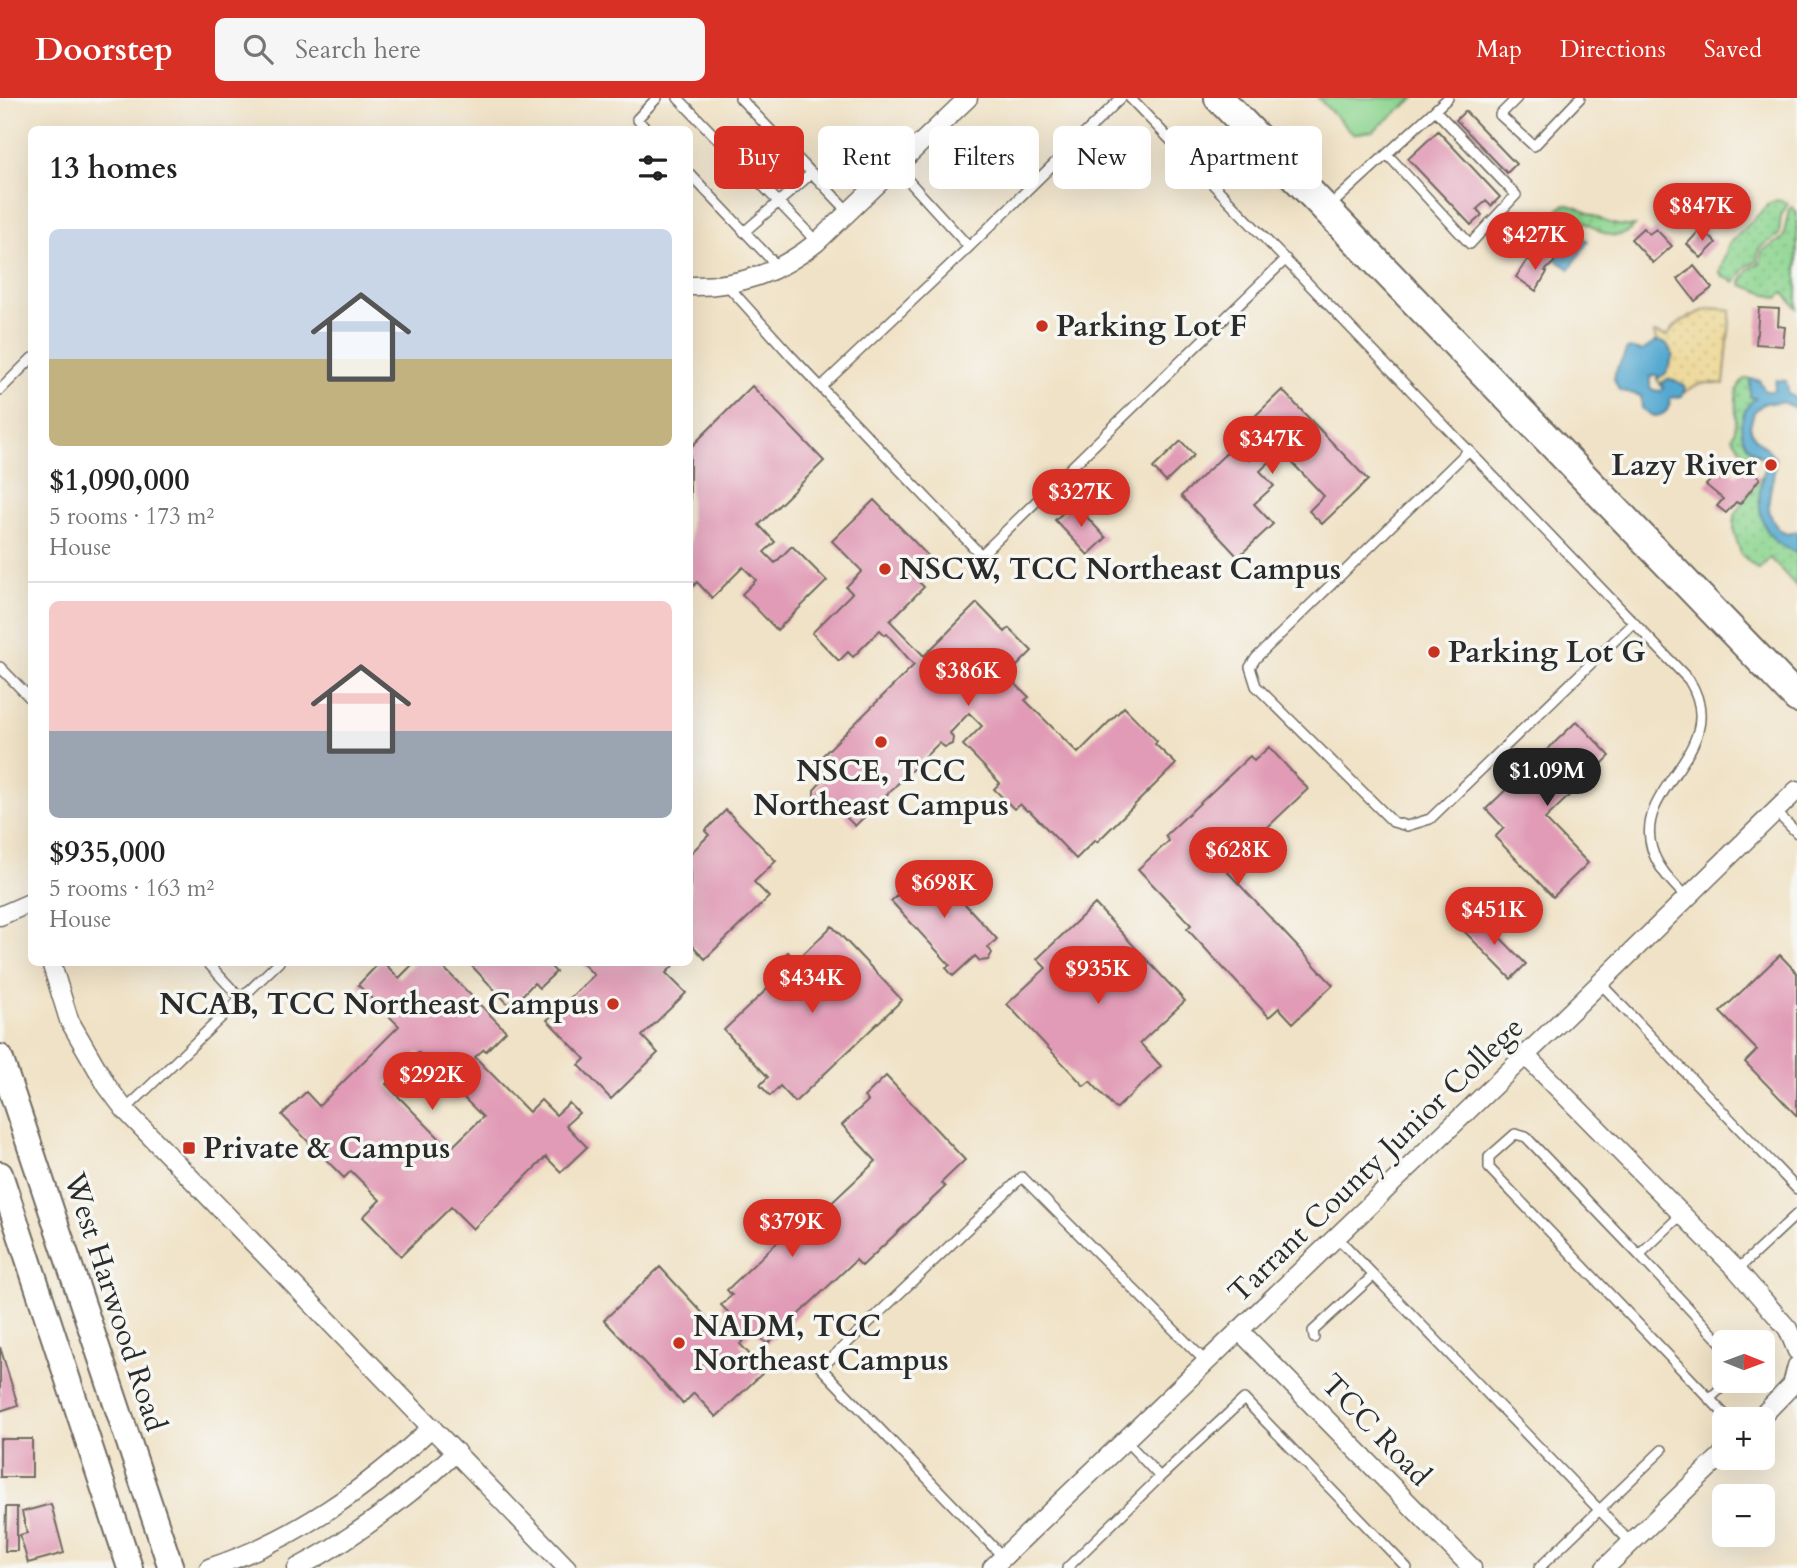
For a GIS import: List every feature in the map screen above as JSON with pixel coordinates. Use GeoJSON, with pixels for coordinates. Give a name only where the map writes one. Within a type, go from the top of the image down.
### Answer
{"type":"FeatureCollection","features":[{"type":"Feature","properties":{"kind":"main road"},"geometry":{"type":"LineString","coordinates":[[1219,98],[1797,698]]}},
{"type":"Feature","properties":{"kind":"main road","name":"West Harwood Road"},"geometry":{"type":"LineString","coordinates":[[0,1056],[170,1568]]}},
{"type":"Feature","properties":{"kind":"main road"},"geometry":{"type":"LineString","coordinates":[[0,1174],[130,1568]]}},
{"type":"Feature","properties":{"kind":"street"},"geometry":{"type":"LineString","coordinates":[[915,149],[968,98]]}},
{"type":"Feature","properties":{"kind":"street"},"geometry":{"type":"LineString","coordinates":[[693,286],[727,285],[763,276],[779,268],[817,242],[873,189]]}},
{"type":"Feature","properties":{"kind":"street","name":"Tarrant County Junior College"},"geometry":{"type":"LineString","coordinates":[[998,1563],[1797,790]]}},
{"type":"Feature","properties":{"kind":"street"},"geometry":{"type":"LineString","coordinates":[[0,916],[28,904]]}},
{"type":"Feature","properties":{"kind":"street"},"geometry":{"type":"LineString","coordinates":[[52,966],[69,1020],[107,1086],[125,1110],[567,1568]]}},
{"type":"Feature","properties":{"kind":"street"},"geometry":{"type":"LineString","coordinates":[[1525,1055],[1737,1270],[1788,1329],[1797,1351]]}},
{"type":"Feature","properties":{"kind":"street","name":"TCC Road"},"geometry":{"type":"LineString","coordinates":[[1239,1330],[1472,1568]]}},
{"type":"Feature","properties":{"kind":"street"},"geometry":{"type":"LineString","coordinates":[[1771,1407],[1792,1385],[1797,1366]]}},
{"type":"Feature","properties":{"kind":"street"},"geometry":{"type":"LineString","coordinates":[[209,1568],[268,1544],[319,1517],[376,1477],[432,1427]]}},
{"type":"Feature","properties":{"kind":"street"},"geometry":{"type":"LineString","coordinates":[[297,1568],[372,1523],[456,1452]]}},
{"type":"Feature","properties":{"kind":"street"},"geometry":{"type":"LineString","coordinates":[[1605,1568],[1712,1465]]}},
{"type":"Feature","properties":{"kind":"lane"},"geometry":{"type":"LineString","coordinates":[[643,126],[637,119],[657,98]]}},
{"type":"Feature","properties":{"kind":"lane"},"geometry":{"type":"LineString","coordinates":[[678,98],[817,242]]}},
{"type":"Feature","properties":{"kind":"lane"},"geometry":{"type":"LineString","coordinates":[[740,98],[849,212]]}},
{"type":"Feature","properties":{"kind":"lane"},"geometry":{"type":"LineString","coordinates":[[822,386],[1121,98]]}},
{"type":"Feature","properties":{"kind":"lane"},"geometry":{"type":"LineString","coordinates":[[1130,98],[1689,680],[1697,692],[1701,706],[1698,737],[1657,804],[1649,835],[1659,866],[1686,898]]}},
{"type":"Feature","properties":{"kind":"lane"},"geometry":{"type":"LineString","coordinates":[[1326,210],[1448,98]]}},
{"type":"Feature","properties":{"kind":"lane"},"geometry":{"type":"LineString","coordinates":[[1517,98],[1500,115],[1534,146],[1580,98]]}},
{"type":"Feature","properties":{"kind":"lane"},"geometry":{"type":"LineString","coordinates":[[1387,154],[1470,244],[1516,195],[1436,110]]}},
{"type":"Feature","properties":{"kind":"lane"},"geometry":{"type":"LineString","coordinates":[[744,232],[812,173]]}},
{"type":"Feature","properties":{"kind":"lane"},"geometry":{"type":"LineString","coordinates":[[693,177],[779,268]]}},
{"type":"Feature","properties":{"kind":"lane"},"geometry":{"type":"LineString","coordinates":[[915,188],[969,247]]}},
{"type":"Feature","properties":{"kind":"lane"},"geometry":{"type":"LineString","coordinates":[[727,285],[981,555],[1286,259]]}},
{"type":"Feature","properties":{"kind":"lane"},"geometry":{"type":"LineString","coordinates":[[0,390],[28,362]]}},
{"type":"Feature","properties":{"kind":"lane"},"geometry":{"type":"LineString","coordinates":[[1469,450],[1256,658],[1250,667],[1256,686],[1393,822],[1407,826],[1430,819],[1634,622]]}},
{"type":"Feature","properties":{"kind":"lane"},"geometry":{"type":"LineString","coordinates":[[0,667],[28,696]]}},
{"type":"Feature","properties":{"kind":"lane"},"geometry":{"type":"LineString","coordinates":[[1776,811],[1797,833]]}},
{"type":"Feature","properties":{"kind":"lane"},"geometry":{"type":"LineString","coordinates":[[211,966],[241,999]]}},
{"type":"Feature","properties":{"kind":"lane"},"geometry":{"type":"LineString","coordinates":[[125,1110],[275,966]]}},
{"type":"Feature","properties":{"kind":"lane"},"geometry":{"type":"LineString","coordinates":[[1600,983],[1797,1189]]}},
{"type":"Feature","properties":{"kind":"lane"},"geometry":{"type":"LineString","coordinates":[[1712,1333],[1526,1137],[1515,1134],[1489,1157],[1489,1168],[1717,1407]]}},
{"type":"Feature","properties":{"kind":"lane"},"geometry":{"type":"LineString","coordinates":[[998,1563],[821,1368],[1022,1177],[1206,1363]]}},
{"type":"Feature","properties":{"kind":"lane"},"geometry":{"type":"LineString","coordinates":[[1639,1255],[1682,1214]]}},
{"type":"Feature","properties":{"kind":"lane"},"geometry":{"type":"LineString","coordinates":[[1737,1270],[1797,1214]]}},
{"type":"Feature","properties":{"kind":"lane"},"geometry":{"type":"LineString","coordinates":[[1337,1237],[1631,1543]]}},
{"type":"Feature","properties":{"kind":"lane"},"geometry":{"type":"LineString","coordinates":[[1314,1338],[1313,1331],[1374,1275]]}},
{"type":"Feature","properties":{"kind":"lane"},"geometry":{"type":"LineString","coordinates":[[1709,1399],[1716,1393]]}},
{"type":"Feature","properties":{"kind":"lane"},"geometry":{"type":"LineString","coordinates":[[1067,1568],[1244,1399],[1407,1568]]}},
{"type":"Feature","properties":{"kind":"lane"},"geometry":{"type":"LineString","coordinates":[[1125,1440],[1160,1477]]}},
{"type":"Feature","properties":{"kind":"lane"},"geometry":{"type":"LineString","coordinates":[[1539,1568],[1662,1450]]}},
{"type":"Feature","properties":{"kind":"green space"},"geometry":{"type":"Polygon","coordinates":[[[1318,98],[1415,98],[1373,131],[1353,134],[1318,98]]]}},
{"type":"Feature","properties":{"kind":"green space"},"geometry":{"type":"Polygon","coordinates":[[[1777,200],[1788,203],[1781,216],[1779,235],[1759,248],[1757,261],[1747,266],[1735,282],[1722,276],[1720,272],[1728,245],[1771,202],[1777,200]]]}},
{"type":"Feature","properties":{"kind":"green space"},"geometry":{"type":"Polygon","coordinates":[[[1564,204],[1582,209],[1613,224],[1635,226],[1625,234],[1606,234],[1581,220],[1566,221],[1556,213],[1564,204]]]}},
{"type":"Feature","properties":{"kind":"green space"},"geometry":{"type":"Polygon","coordinates":[[[1792,207],[1797,212],[1797,308],[1784,293],[1778,298],[1742,285],[1741,282],[1750,268],[1760,263],[1762,251],[1783,238],[1789,209],[1792,207]]]}},
{"type":"Feature","properties":{"kind":"green space"},"geometry":{"type":"Polygon","coordinates":[[[1744,379],[1750,379],[1750,397],[1756,398],[1743,419],[1743,434],[1758,454],[1756,457],[1745,455],[1732,437],[1736,422],[1737,392],[1744,379]]]}},
{"type":"Feature","properties":{"kind":"green space"},"geometry":{"type":"Polygon","coordinates":[[[1762,475],[1760,499],[1764,521],[1776,540],[1797,552],[1797,587],[1770,558],[1758,570],[1741,554],[1734,532],[1736,512],[1762,475]]]}},
{"type":"Feature","properties":{"kind":"sand"},"geometry":{"type":"Polygon","coordinates":[[[1710,308],[1731,310],[1724,384],[1702,383],[1684,393],[1685,388],[1668,379],[1660,384],[1657,379],[1666,373],[1666,368],[1654,333],[1667,336],[1681,322],[1710,308]]]}},
{"type":"Feature","properties":{"kind":"water"},"geometry":{"type":"Polygon","coordinates":[[[1571,229],[1588,241],[1570,269],[1556,260],[1569,239],[1567,236],[1571,229]]]}},
{"type":"Feature","properties":{"kind":"water"},"geometry":{"type":"Polygon","coordinates":[[[1657,341],[1667,344],[1673,355],[1666,373],[1657,379],[1657,375],[1650,377],[1650,387],[1661,391],[1663,387],[1660,384],[1668,379],[1681,383],[1685,388],[1682,396],[1670,398],[1668,409],[1664,413],[1653,416],[1642,409],[1641,396],[1619,390],[1614,379],[1626,350],[1629,348],[1642,351],[1657,341]]]}},
{"type":"Feature","properties":{"kind":"water","name":"Lazy River"},"geometry":{"type":"Polygon","coordinates":[[[1750,379],[1759,380],[1765,391],[1774,391],[1776,380],[1786,381],[1789,394],[1797,399],[1797,409],[1782,402],[1764,403],[1754,412],[1750,426],[1757,440],[1775,458],[1769,511],[1782,532],[1789,534],[1797,531],[1797,552],[1773,538],[1761,516],[1760,489],[1767,463],[1750,448],[1741,429],[1746,409],[1755,398],[1750,397],[1750,379]]]}},
{"type":"Feature","properties":{"kind":"building"},"geometry":{"type":"Polygon","coordinates":[[[1465,111],[1516,164],[1507,173],[1456,120],[1465,111]]]}},
{"type":"Feature","properties":{"kind":"building"},"geometry":{"type":"Polygon","coordinates":[[[1438,131],[1500,197],[1491,206],[1486,201],[1477,209],[1482,215],[1471,225],[1408,159],[1438,131]]]}},
{"type":"Feature","properties":{"kind":"building"},"geometry":{"type":"Polygon","coordinates":[[[1643,228],[1649,234],[1656,229],[1672,246],[1653,263],[1631,239],[1643,228]]]}},
{"type":"Feature","properties":{"kind":"building"},"geometry":{"type":"Polygon","coordinates":[[[1702,228],[1716,243],[1701,258],[1687,244],[1702,228]]]}},
{"type":"Feature","properties":{"kind":"building"},"geometry":{"type":"Polygon","coordinates":[[[1544,255],[1554,256],[1554,262],[1545,271],[1547,272],[1536,291],[1516,277],[1528,259],[1537,265],[1544,255]]]}},
{"type":"Feature","properties":{"kind":"building"},"geometry":{"type":"Polygon","coordinates":[[[1694,266],[1712,288],[1695,301],[1678,279],[1694,266]]]}},
{"type":"Feature","properties":{"kind":"building"},"geometry":{"type":"Polygon","coordinates":[[[1759,308],[1779,309],[1778,326],[1785,327],[1783,346],[1756,344],[1759,308]]]}},
{"type":"Feature","properties":{"kind":"building"},"geometry":{"type":"Polygon","coordinates":[[[752,386],[824,461],[759,525],[775,542],[764,552],[775,563],[792,546],[827,581],[777,630],[742,594],[756,580],[743,567],[712,598],[697,582],[693,587],[693,445],[752,386]]]}},
{"type":"Feature","properties":{"kind":"building"},"geometry":{"type":"Polygon","coordinates":[[[1282,390],[1368,480],[1322,524],[1309,511],[1324,496],[1281,451],[1260,471],[1274,486],[1254,504],[1273,524],[1238,557],[1181,496],[1235,445],[1249,459],[1270,439],[1251,420],[1282,390]]]}},
{"type":"Feature","properties":{"kind":"building"},"geometry":{"type":"Polygon","coordinates":[[[1181,441],[1194,455],[1166,482],[1153,468],[1181,441]]]}},
{"type":"Feature","properties":{"kind":"building"},"geometry":{"type":"Polygon","coordinates":[[[1724,466],[1736,476],[1747,466],[1760,478],[1740,504],[1736,502],[1726,513],[1717,506],[1723,499],[1706,485],[1724,466]]]}},
{"type":"Feature","properties":{"kind":"building"},"geometry":{"type":"Polygon","coordinates":[[[874,500],[932,560],[914,577],[924,587],[890,621],[924,656],[977,603],[1005,632],[1009,628],[1032,651],[1007,676],[1029,697],[1025,700],[1078,753],[1124,707],[1176,764],[1097,842],[1095,840],[1076,859],[1029,810],[1020,804],[1014,809],[994,789],[1000,783],[963,745],[982,726],[969,713],[950,733],[952,744],[945,747],[939,743],[855,826],[826,797],[819,800],[814,796],[814,790],[823,780],[811,767],[914,665],[887,634],[880,630],[853,657],[848,652],[839,661],[812,633],[852,593],[846,587],[862,571],[832,541],[874,500]]]}},
{"type":"Feature","properties":{"kind":"building"},"geometry":{"type":"Polygon","coordinates":[[[1074,503],[1106,538],[1088,555],[1055,520],[1074,503]]]}},
{"type":"Feature","properties":{"kind":"building"},"geometry":{"type":"Polygon","coordinates":[[[1577,721],[1610,756],[1545,819],[1588,863],[1553,897],[1495,837],[1504,828],[1486,809],[1577,721]]]}},
{"type":"Feature","properties":{"kind":"building"},"geometry":{"type":"Polygon","coordinates":[[[1269,747],[1308,789],[1224,868],[1333,985],[1293,1023],[1279,1008],[1269,1017],[1187,929],[1191,925],[1138,869],[1169,841],[1165,836],[1250,756],[1254,761],[1269,747]]]}},
{"type":"Feature","properties":{"kind":"building"},"geometry":{"type":"Polygon","coordinates":[[[726,810],[776,861],[754,882],[769,897],[705,959],[693,946],[693,851],[709,835],[705,831],[726,810]]]}},
{"type":"Feature","properties":{"kind":"building"},"geometry":{"type":"Polygon","coordinates":[[[931,867],[997,939],[988,947],[992,953],[988,960],[980,961],[975,956],[953,976],[946,968],[950,965],[891,901],[902,891],[899,884],[901,880],[907,878],[914,883],[931,867]]]}},
{"type":"Feature","properties":{"kind":"building"},"geometry":{"type":"Polygon","coordinates":[[[1095,904],[1185,1001],[1140,1043],[1161,1066],[1116,1109],[1090,1081],[1084,1086],[1007,1004],[1046,968],[1037,959],[1095,904]]]}},
{"type":"Feature","properties":{"kind":"building"},"geometry":{"type":"Polygon","coordinates":[[[1478,915],[1526,964],[1511,979],[1462,929],[1478,915]]]}},
{"type":"Feature","properties":{"kind":"building"},"geometry":{"type":"Polygon","coordinates":[[[832,926],[902,1000],[795,1102],[780,1086],[770,1096],[760,1085],[768,1077],[724,1030],[786,971],[777,962],[788,952],[796,961],[832,926]]]}},
{"type":"Feature","properties":{"kind":"building"},"geometry":{"type":"Polygon","coordinates":[[[1780,955],[1797,973],[1797,1116],[1745,1062],[1757,1050],[1720,1012],[1780,955]]]}},
{"type":"Feature","properties":{"kind":"building"},"geometry":{"type":"Polygon","coordinates":[[[376,966],[387,966],[399,978],[411,966],[442,966],[506,1031],[486,1051],[484,1049],[475,1057],[529,1112],[541,1100],[556,1115],[569,1103],[579,1113],[566,1125],[587,1147],[561,1172],[546,1157],[473,1229],[451,1207],[401,1256],[363,1217],[380,1200],[351,1171],[344,1178],[282,1115],[306,1092],[319,1106],[399,1026],[358,985],[376,966]],[[418,1052],[386,1084],[450,1149],[483,1117],[418,1052]]]}},
{"type":"Feature","properties":{"kind":"building"},"geometry":{"type":"Polygon","coordinates":[[[472,966],[550,966],[556,972],[539,988],[534,983],[511,1007],[472,966]]]}},
{"type":"Feature","properties":{"kind":"building"},"geometry":{"type":"Polygon","coordinates":[[[585,966],[673,966],[666,973],[686,993],[642,1036],[658,1053],[611,1099],[579,1065],[585,1059],[547,1020],[594,975],[585,966]]]}},
{"type":"Feature","properties":{"kind":"building"},"geometry":{"type":"Polygon","coordinates":[[[886,1076],[965,1160],[941,1183],[945,1187],[862,1266],[856,1260],[767,1344],[754,1331],[740,1344],[765,1371],[716,1417],[694,1393],[683,1404],[604,1320],[660,1267],[720,1332],[734,1318],[721,1305],[732,1295],[727,1290],[815,1206],[822,1212],[876,1161],[842,1125],[868,1101],[864,1097],[886,1076]]]}},
{"type":"Feature","properties":{"kind":"building"},"geometry":{"type":"Polygon","coordinates":[[[0,1347],[18,1405],[0,1411],[0,1347]]]}},
{"type":"Feature","properties":{"kind":"building"},"geometry":{"type":"Polygon","coordinates":[[[0,1439],[32,1439],[32,1477],[0,1477],[0,1439]]]}},
{"type":"Feature","properties":{"kind":"building"},"geometry":{"type":"Polygon","coordinates":[[[51,1504],[64,1553],[28,1563],[20,1535],[27,1533],[22,1512],[51,1504]]]}},
{"type":"Feature","properties":{"kind":"building"},"geometry":{"type":"Polygon","coordinates":[[[6,1507],[17,1507],[17,1551],[5,1551],[6,1507]]]}},
{"type":"Feature","properties":{"kind":"place","name":"Parking Lot F"},"geometry":{"type":"Point","coordinates":[1042,326]}},
{"type":"Feature","properties":{"kind":"place","name":"Lazy River"},"geometry":{"type":"Point","coordinates":[1771,465]}},
{"type":"Feature","properties":{"kind":"place","name":"NSCW, TCC Northeast Campus"},"geometry":{"type":"Point","coordinates":[885,569]}},
{"type":"Feature","properties":{"kind":"place","name":"Parking Lot G"},"geometry":{"type":"Point","coordinates":[1434,652]}},
{"type":"Feature","properties":{"kind":"place","name":"NSCE, TCC Northeast Campus"},"geometry":{"type":"Point","coordinates":[881,742]}},
{"type":"Feature","properties":{"kind":"place","name":"NCAB, TCC Northeast Campus"},"geometry":{"type":"Point","coordinates":[613,1004]}},
{"type":"Feature","properties":{"kind":"place","name":"Private & Campus"},"geometry":{"type":"Point","coordinates":[189,1148]}},
{"type":"Feature","properties":{"kind":"place","name":"NADM, TCC Northeast Campus"},"geometry":{"type":"Point","coordinates":[679,1343]}}]}
